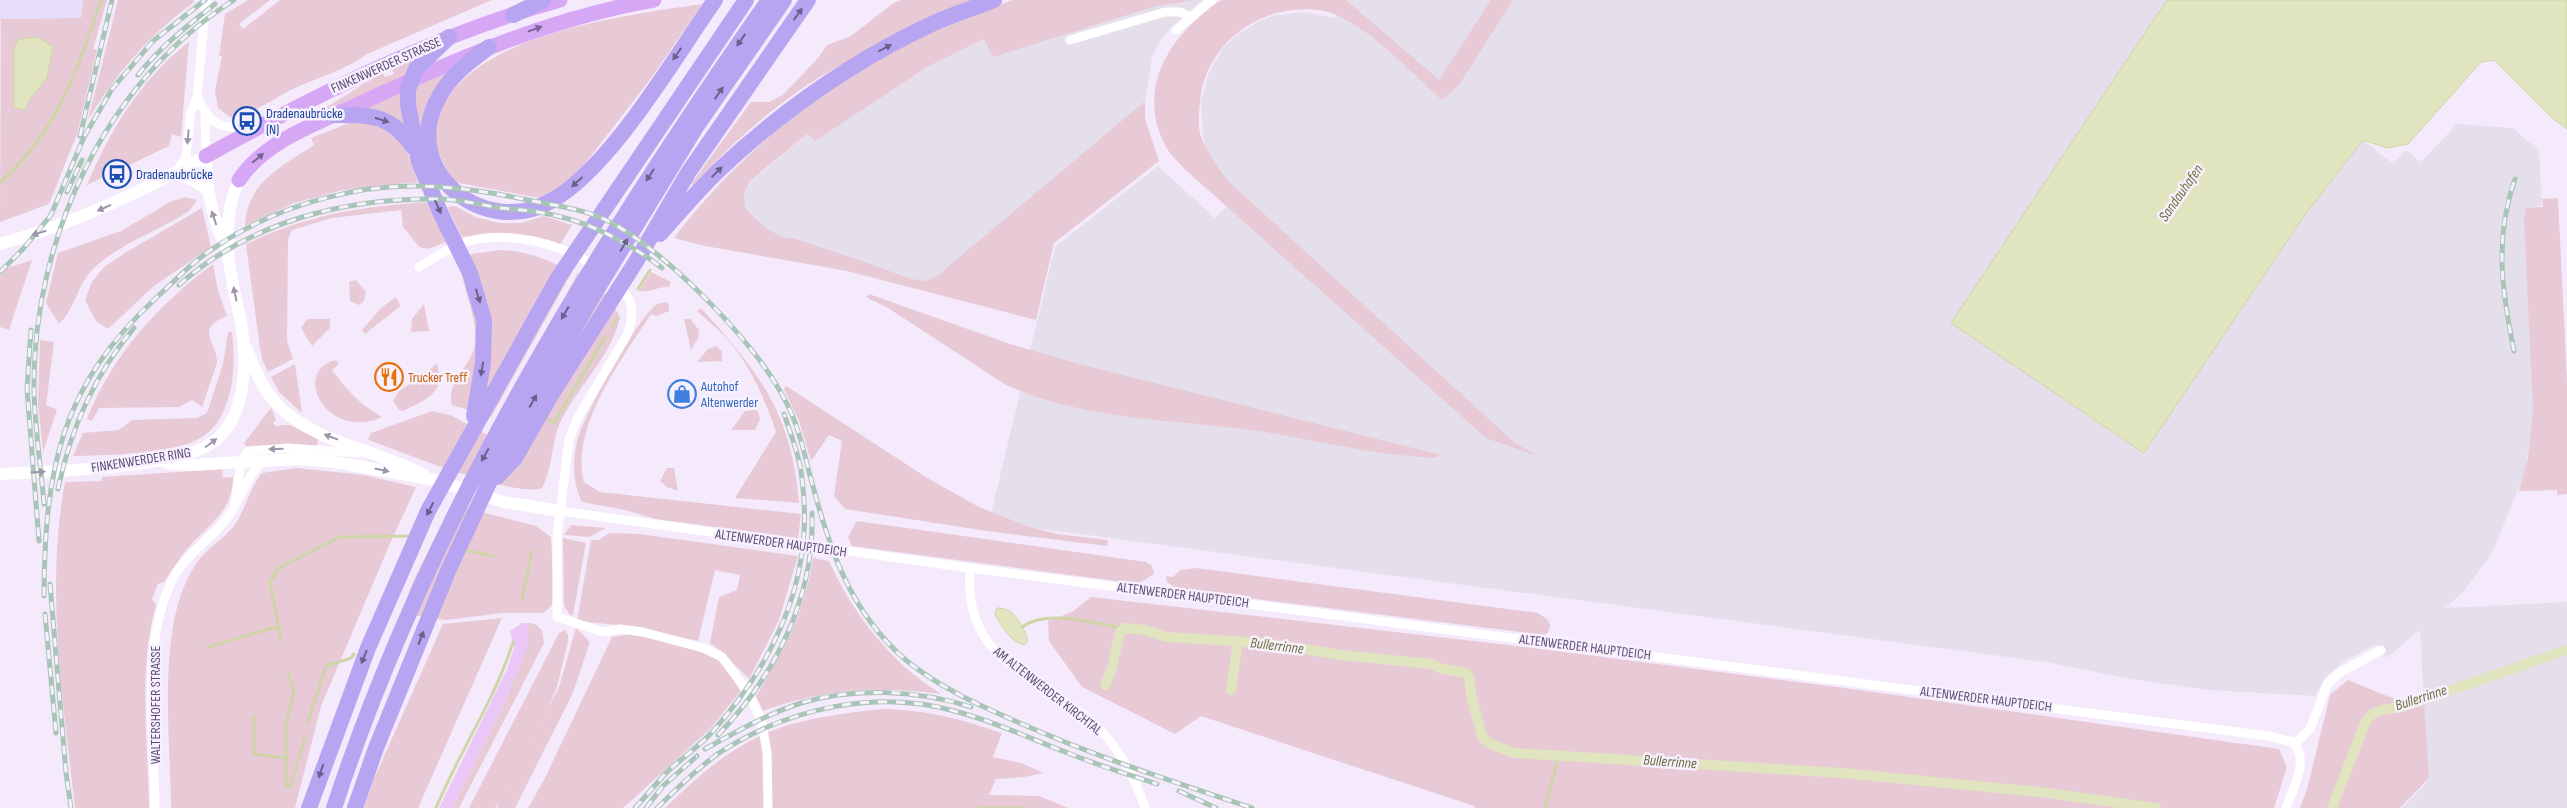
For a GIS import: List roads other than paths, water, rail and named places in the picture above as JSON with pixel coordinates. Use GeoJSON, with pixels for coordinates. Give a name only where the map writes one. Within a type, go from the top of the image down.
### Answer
{"type":"FeatureCollection","features":[{"type":"Feature","properties":{"kind":"highway"},"geometry":{"type":"LineString","coordinates":[[513,15],[542,0]]}},
{"type":"Feature","properties":{"kind":"highway"},"geometry":{"type":"LineString","coordinates":[[335,115],[366,115],[386,120],[397,126],[452,190],[469,202],[482,208],[512,214],[531,210],[550,202],[578,180],[608,150],[715,0]]}},
{"type":"Feature","properties":{"kind":"highway"},"geometry":{"type":"LineString","coordinates":[[309,808],[334,734],[391,593],[428,511],[558,278],[746,0]]}},
{"type":"Feature","properties":{"kind":"highway"},"geometry":{"type":"LineString","coordinates":[[334,808],[368,713],[410,611],[485,455],[566,311],[619,224],[713,80],[769,0]]}},
{"type":"Feature","properties":{"kind":"highway"},"geometry":{"type":"LineString","coordinates":[[355,808],[376,748],[448,572],[507,444],[594,294],[696,127],[784,0]]}},
{"type":"Feature","properties":{"kind":"highway"},"geometry":{"type":"LineString","coordinates":[[485,490],[515,458],[551,395],[637,260],[688,173],[808,0]]}},
{"type":"Feature","properties":{"kind":"highway"},"geometry":{"type":"LineString","coordinates":[[637,260],[718,171],[799,103],[843,72],[879,50],[935,22],[994,0]]}},
{"type":"Feature","properties":{"kind":"highway"},"geometry":{"type":"LineString","coordinates":[[449,37],[423,60],[416,69],[411,81],[408,105],[440,214],[470,273],[484,320],[483,363],[470,435]]}},
{"type":"Feature","properties":{"kind":"highway"},"geometry":{"type":"LineString","coordinates":[[422,156],[438,97],[456,74],[490,47]]}},
{"type":"Feature","properties":{"kind":"main road","name":"FINKENWERDER STRASSE"},"geometry":{"type":"LineString","coordinates":[[0,244],[78,219],[174,174],[263,124],[373,69],[449,37],[560,0]]}},
{"type":"Feature","properties":{"kind":"main road","name":"FINKENWERDER STRASSE"},"geometry":{"type":"LineString","coordinates":[[224,234],[231,200],[238,180],[251,164],[272,147],[335,115],[490,47],[577,16],[654,0]]}},
{"type":"Feature","properties":{"kind":"main road"},"geometry":{"type":"LineString","coordinates":[[206,156],[206,188],[212,215],[224,234]]}},
{"type":"Feature","properties":{"kind":"main road"},"geometry":{"type":"LineString","coordinates":[[174,174],[193,180],[206,188]]}},
{"type":"Feature","properties":{"kind":"main road","name":"FINKENWERDER RING"},"geometry":{"type":"LineString","coordinates":[[0,474],[149,462],[199,451],[213,442],[225,430],[233,416],[239,398],[244,344],[224,234]]}},
{"type":"Feature","properties":{"kind":"main road"},"geometry":{"type":"LineString","coordinates":[[244,344],[264,388],[282,409],[303,425],[403,463],[435,480]]}},
{"type":"Feature","properties":{"kind":"main road"},"geometry":{"type":"LineString","coordinates":[[149,462],[189,465],[264,461],[335,462],[435,480],[504,502],[560,511]]}},
{"type":"Feature","properties":{"kind":"street"},"geometry":{"type":"LineString","coordinates":[[174,174],[186,157],[190,112],[197,97],[206,0]]}},
{"type":"Feature","properties":{"kind":"street"},"geometry":{"type":"LineString","coordinates":[[1176,30],[1212,0]]}},
{"type":"Feature","properties":{"kind":"street"},"geometry":{"type":"LineString","coordinates":[[1070,40],[1165,12],[1180,12],[1191,17]]}},
{"type":"Feature","properties":{"kind":"street"},"geometry":{"type":"LineString","coordinates":[[197,97],[212,120],[225,127],[240,128],[263,124]]}},
{"type":"Feature","properties":{"kind":"street"},"geometry":{"type":"LineString","coordinates":[[205,112],[206,156]]}},
{"type":"Feature","properties":{"kind":"street"},"geometry":{"type":"LineString","coordinates":[[419,267],[462,243],[482,239],[518,239],[551,246],[585,261],[605,273],[631,301],[634,310],[627,335],[572,428],[560,511],[557,617],[603,632],[620,629],[643,632],[702,648],[722,657],[747,691],[761,719],[768,752],[768,808]]}},
{"type":"Feature","properties":{"kind":"street"},"geometry":{"type":"LineString","coordinates":[[234,508],[240,462],[246,452],[258,449],[315,449],[377,454]]}},
{"type":"Feature","properties":{"kind":"street","name":"WALTERSHOFER STRASSE"},"geometry":{"type":"LineString","coordinates":[[155,808],[152,672],[158,621],[177,573],[195,549],[223,523],[234,508],[252,473],[264,461]]}},
{"type":"Feature","properties":{"kind":"street","name":"ALTENWERDER HAUPTDEICH"},"geometry":{"type":"LineString","coordinates":[[560,511],[970,568],[2268,736],[2288,740],[2295,744]]}},
{"type":"Feature","properties":{"kind":"street","name":"AM ALTENWERDER KIRCHTAL"},"geometry":{"type":"LineString","coordinates":[[970,568],[969,604],[985,639],[1013,667],[1088,718],[1114,746],[1131,773],[1145,808]]}},
{"type":"Feature","properties":{"kind":"street"},"geometry":{"type":"LineString","coordinates":[[2286,808],[2301,763],[2300,754],[2295,744],[2310,729],[2328,683],[2341,672],[2382,650]]}},
{"type":"Feature","properties":{"kind":"water","name":"Sandauhafen"},"geometry":{"type":"Polygon","coordinates":[[[2167,0],[2567,0],[2567,129],[2553,119],[2494,60],[2481,62],[2408,144],[2387,148],[2363,140],[2304,216],[2144,453],[1951,323],[2167,0]]]}},
{"type":"Feature","properties":{"kind":"water"},"geometry":{"type":"Polygon","coordinates":[[[38,37],[53,47],[47,78],[24,110],[14,108],[14,48],[19,39],[38,37]]]}},
{"type":"Feature","properties":{"kind":"water"},"geometry":{"type":"Polygon","coordinates":[[[997,608],[1008,611],[1017,619],[1028,641],[1024,645],[1011,637],[1004,628],[995,614],[997,608]]]}},
{"type":"Feature","properties":{"kind":"waterway"},"geometry":{"type":"LineString","coordinates":[[0,182],[20,163],[51,121],[74,75],[101,0]]}},
{"type":"Feature","properties":{"kind":"waterway"},"geometry":{"type":"LineString","coordinates":[[638,289],[650,270]]}},
{"type":"Feature","properties":{"kind":"waterway"},"geometry":{"type":"LineString","coordinates":[[612,326],[617,319]]}},
{"type":"Feature","properties":{"kind":"waterway"},"geometry":{"type":"LineString","coordinates":[[544,417],[554,423],[605,337]]}},
{"type":"Feature","properties":{"kind":"waterway"},"geometry":{"type":"LineString","coordinates":[[281,640],[270,582],[279,568],[340,537],[412,536]]}},
{"type":"Feature","properties":{"kind":"waterway"},"geometry":{"type":"LineString","coordinates":[[464,550],[493,556]]}},
{"type":"Feature","properties":{"kind":"waterway"},"geometry":{"type":"LineString","coordinates":[[522,599],[532,551]]}},
{"type":"Feature","properties":{"kind":"waterway"},"geometry":{"type":"LineString","coordinates":[[1022,627],[1032,621],[1057,618],[1124,628]]}},
{"type":"Feature","properties":{"kind":"waterway"},"geometry":{"type":"LineString","coordinates":[[208,647],[279,626]]}},
{"type":"Feature","properties":{"kind":"waterway","name":"Bullerrinne"},"geometry":{"type":"LineString","coordinates":[[1105,685],[1111,671],[1120,632],[1124,628],[1145,630],[1166,637],[1266,643],[1341,655],[1432,664],[1439,668],[1466,673],[1469,677],[1471,694],[1482,737],[1490,744],[1515,753],[1842,773],[2040,792],[2156,808]]}},
{"type":"Feature","properties":{"kind":"waterway","name":"Bullerrinne"},"geometry":{"type":"LineString","coordinates":[[1231,690],[1238,641]]}},
{"type":"Feature","properties":{"kind":"waterway"},"geometry":{"type":"LineString","coordinates":[[436,808],[497,685],[513,642]]}},
{"type":"Feature","properties":{"kind":"waterway","name":"Bullerrinne"},"geometry":{"type":"LineString","coordinates":[[2332,808],[2365,723],[2372,714],[2382,710],[2405,706],[2567,650]]}},
{"type":"Feature","properties":{"kind":"waterway"},"geometry":{"type":"LineString","coordinates":[[308,722],[326,666],[351,658],[354,654]]}},
{"type":"Feature","properties":{"kind":"waterway"},"geometry":{"type":"LineString","coordinates":[[286,758],[286,724],[294,692],[288,672]]}},
{"type":"Feature","properties":{"kind":"waterway"},"geometry":{"type":"LineString","coordinates":[[254,716],[254,754],[286,758],[286,786],[290,787]]}},
{"type":"Feature","properties":{"kind":"waterway"},"geometry":{"type":"LineString","coordinates":[[290,787],[305,738]]}},
{"type":"Feature","properties":{"kind":"waterway"},"geometry":{"type":"LineString","coordinates":[[1545,808],[1559,755]]}},
{"type":"Feature","properties":{"kind":"waterway"},"geometry":{"type":"LineString","coordinates":[[980,808],[1025,808]]}},
{"type":"Feature","properties":{"kind":"railway"},"geometry":{"type":"LineString","coordinates":[[80,136],[112,0]]}},
{"type":"Feature","properties":{"kind":"railway"},"geometry":{"type":"LineString","coordinates":[[0,272],[23,249],[51,215],[84,137],[112,89],[153,41],[205,0]]}},
{"type":"Feature","properties":{"kind":"railway"},"geometry":{"type":"LineString","coordinates":[[44,504],[34,391],[37,334],[46,278],[62,223],[85,170],[114,120],[148,74],[188,34],[234,0]]}},
{"type":"Feature","properties":{"kind":"railway"},"geometry":{"type":"LineString","coordinates":[[138,75],[165,46],[215,4]]}},
{"type":"Feature","properties":{"kind":"railway"},"geometry":{"type":"LineString","coordinates":[[67,192],[82,160]]}},
{"type":"Feature","properties":{"kind":"railway"},"geometry":{"type":"LineString","coordinates":[[2514,351],[2506,307],[2502,244],[2508,201],[2515,179]]}},
{"type":"Feature","properties":{"kind":"railway"},"geometry":{"type":"LineString","coordinates":[[44,596],[48,508],[64,432],[79,397],[99,364],[124,330],[157,297],[209,251],[242,231],[296,207],[324,198],[383,188],[412,186],[474,190],[571,208],[592,214],[612,223],[635,237],[659,256],[710,303],[734,329],[774,381],[795,422],[818,505],[844,578],[870,622],[907,661],[934,680],[977,704],[1050,736],[1165,779],[1252,808]]}},
{"type":"Feature","properties":{"kind":"railway"},"geometry":{"type":"LineString","coordinates":[[179,285],[207,263],[237,244],[269,229],[302,217],[336,208],[406,199],[457,200],[543,213],[571,220],[612,236],[662,268]]}},
{"type":"Feature","properties":{"kind":"railway"},"geometry":{"type":"LineString","coordinates":[[58,489],[69,446],[86,404],[107,364],[134,328]]}},
{"type":"Feature","properties":{"kind":"railway"},"geometry":{"type":"LineString","coordinates":[[31,330],[27,389],[39,541]]}},
{"type":"Feature","properties":{"kind":"railway"},"geometry":{"type":"LineString","coordinates":[[635,808],[665,774],[708,737],[735,704],[755,675],[772,645],[786,614],[796,582],[802,549],[804,514],[799,463],[784,414]]}},
{"type":"Feature","properties":{"kind":"railway"},"geometry":{"type":"LineString","coordinates":[[718,735],[739,712],[757,687],[774,661],[788,633],[799,605],[807,575],[812,513]]}},
{"type":"Feature","properties":{"kind":"railway"},"geometry":{"type":"LineString","coordinates":[[50,584],[66,773],[71,808]]}},
{"type":"Feature","properties":{"kind":"railway"},"geometry":{"type":"LineString","coordinates":[[45,614],[56,733]]}},
{"type":"Feature","properties":{"kind":"railway"},"geometry":{"type":"LineString","coordinates":[[705,749],[788,707],[843,694],[908,694],[951,701],[971,707]]}},
{"type":"Feature","properties":{"kind":"railway"},"geometry":{"type":"LineString","coordinates":[[657,808],[711,759],[746,737],[774,724],[804,714],[834,707],[865,703],[897,702],[928,705],[958,712],[1000,726],[1090,762],[1157,784]]}},
{"type":"Feature","properties":{"kind":"railway"},"geometry":{"type":"LineString","coordinates":[[646,808],[663,786],[697,756]]}},
{"type":"Feature","properties":{"kind":"railway"},"geometry":{"type":"LineString","coordinates":[[1179,791],[1216,808]]}},
{"type":"Feature","properties":{"kind":"place","name":"Dradenaubrücke (N)"},"geometry":{"type":"Point","coordinates":[247,121]}},
{"type":"Feature","properties":{"kind":"place","name":"Dradenaubrücke"},"geometry":{"type":"Point","coordinates":[117,174]}},
{"type":"Feature","properties":{"kind":"place","name":"Trucker Treff"},"geometry":{"type":"Point","coordinates":[389,377]}},
{"type":"Feature","properties":{"kind":"place","name":"Autohof Altenwerder"},"geometry":{"type":"Point","coordinates":[682,394]}}]}
